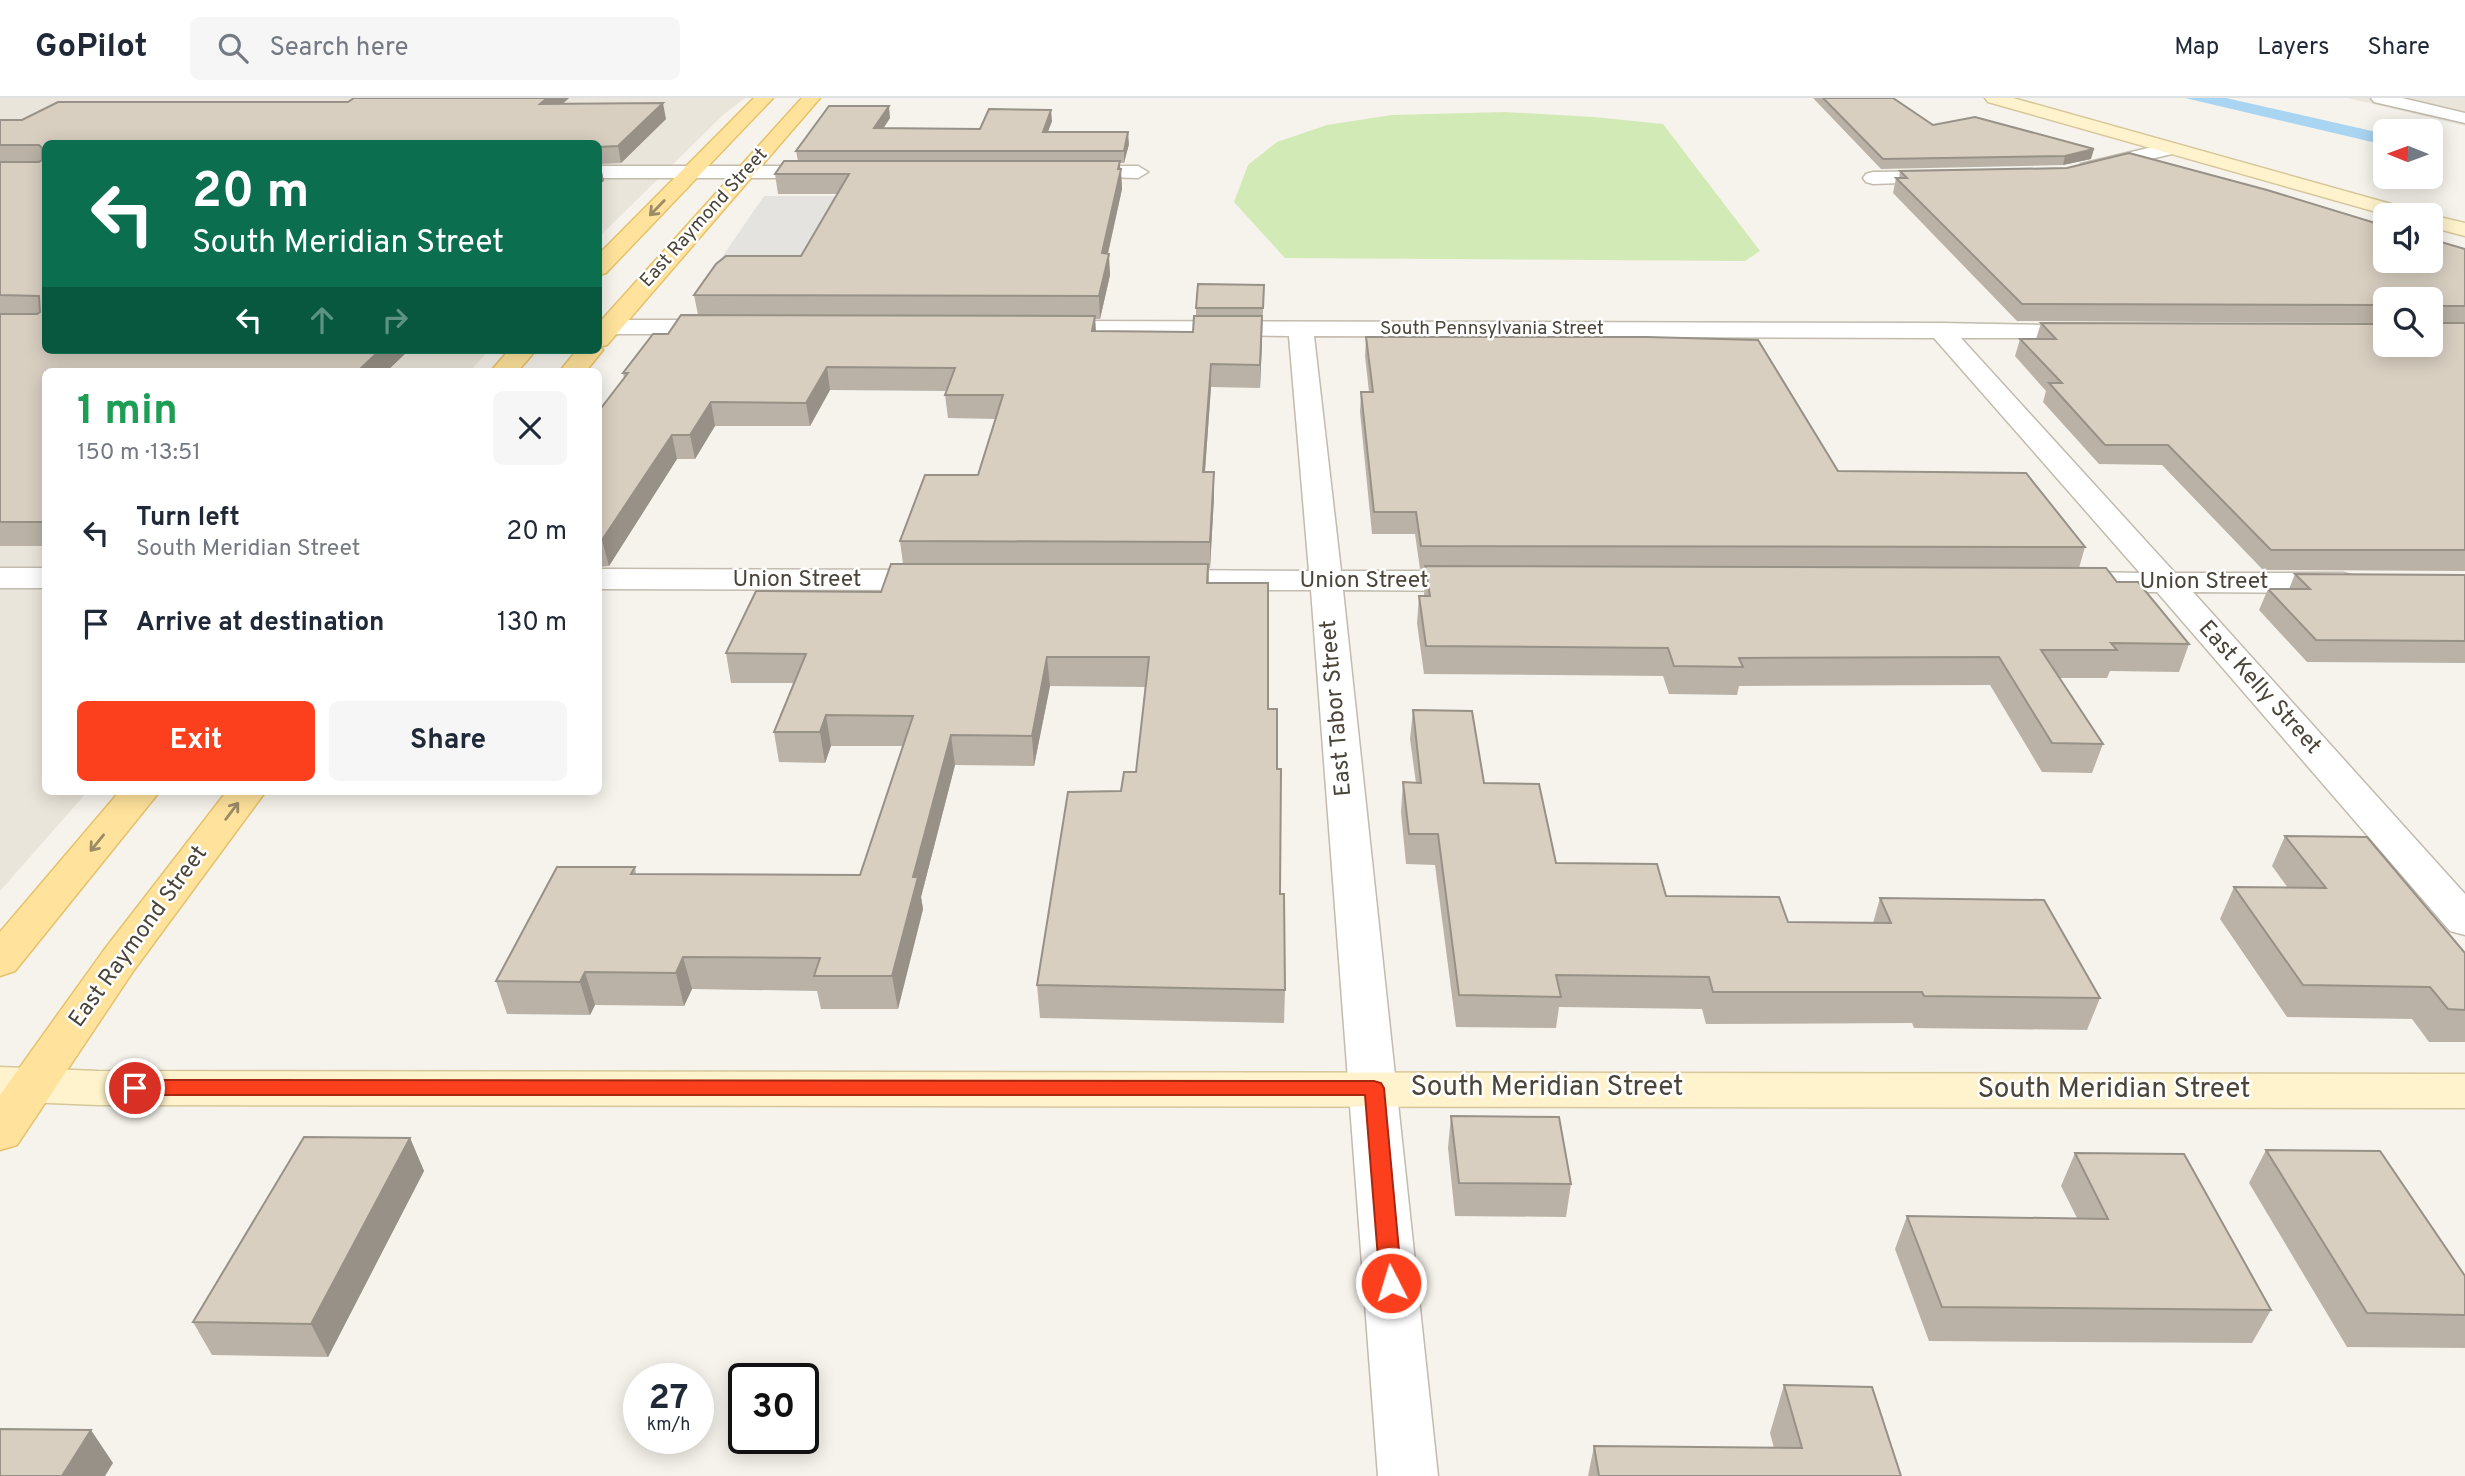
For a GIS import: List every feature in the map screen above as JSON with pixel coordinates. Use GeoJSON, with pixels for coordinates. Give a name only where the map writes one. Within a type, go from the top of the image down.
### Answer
{"type":"FeatureCollection","features":[{"type":"Feature","properties":{"kind":"main road"},"geometry":{"type":"LineString","coordinates":[[1994,98],[2373,205]]}},
{"type":"Feature","properties":{"kind":"main road","name":"East Raymond Street"},"geometry":{"type":"LineString","coordinates":[[602,264],[760,102]]}},
{"type":"Feature","properties":{"kind":"main road","name":"East Raymond Street"},"geometry":{"type":"LineString","coordinates":[[602,331],[806,103]]}},
{"type":"Feature","properties":{"kind":"main road"},"geometry":{"type":"LineString","coordinates":[[2443,224],[2465,230]]}},
{"type":"Feature","properties":{"kind":"main road"},"geometry":{"type":"LineString","coordinates":[[506,368],[519,354]]}},
{"type":"Feature","properties":{"kind":"main road"},"geometry":{"type":"LineString","coordinates":[[575,368],[587,354]]}},
{"type":"Feature","properties":{"kind":"main road"},"geometry":{"type":"LineString","coordinates":[[0,961],[138,795]]}},
{"type":"Feature","properties":{"kind":"main road","name":"East Raymond Street"},"geometry":{"type":"LineString","coordinates":[[0,1132],[17,1084],[120,960],[244,795]]}},
{"type":"Feature","properties":{"kind":"main road","name":"South Meridian Street"},"geometry":{"type":"LineString","coordinates":[[17,1084],[99,1088],[2465,1091]]}},
{"type":"Feature","properties":{"kind":"street"},"geometry":{"type":"LineString","coordinates":[[2380,98],[2465,118]]}},
{"type":"Feature","properties":{"kind":"street"},"geometry":{"type":"LineString","coordinates":[[2075,171],[2169,149]]}},
{"type":"Feature","properties":{"kind":"street"},"geometry":{"type":"LineString","coordinates":[[602,172],[851,172]]}},
{"type":"Feature","properties":{"kind":"street"},"geometry":{"type":"LineString","coordinates":[[1057,172],[1138,172]]}},
{"type":"Feature","properties":{"kind":"street"},"geometry":{"type":"LineString","coordinates":[[1873,178],[1966,177]]}},
{"type":"Feature","properties":{"kind":"street"},"geometry":{"type":"LineString","coordinates":[[602,331],[752,327]]}},
{"type":"Feature","properties":{"kind":"street","name":"South Pennsylvania Street"},"geometry":{"type":"LineString","coordinates":[[1027,328],[2121,331]]}},
{"type":"Feature","properties":{"kind":"street","name":"East Tabor Street"},"geometry":{"type":"LineString","coordinates":[[1301,329],[1374,1088],[1408,1476]]}},
{"type":"Feature","properties":{"kind":"street","name":"East Kelly Street"},"geometry":{"type":"LineString","coordinates":[[1940,330],[2465,921]]}},
{"type":"Feature","properties":{"kind":"street"},"geometry":{"type":"LineString","coordinates":[[0,578],[42,578]]}},
{"type":"Feature","properties":{"kind":"street","name":"Union Street"},"geometry":{"type":"LineString","coordinates":[[602,579],[971,580]]}},
{"type":"Feature","properties":{"kind":"street","name":"Union Street"},"geometry":{"type":"LineString","coordinates":[[1124,580],[1502,581]]}},
{"type":"Feature","properties":{"kind":"street","name":"Union Street"},"geometry":{"type":"LineString","coordinates":[[2062,582],[2368,583]]}},
{"type":"Feature","properties":{"kind":"shaded area"},"geometry":{"type":"Polygon","coordinates":[[[0,98],[745,98],[723,115],[602,234],[602,140],[42,140],[42,354],[485,354],[473,368],[42,368],[42,795],[84,795],[0,891],[0,98]]]}},
{"type":"Feature","properties":{"kind":"shaded area"},"geometry":{"type":"Polygon","coordinates":[[[2348,98],[2465,98],[2465,126],[2348,98]]]}},
{"type":"Feature","properties":{"kind":"shaded area"},"geometry":{"type":"Polygon","coordinates":[[[764,196],[926,196],[895,260],[720,260],[764,196]]]}},
{"type":"Feature","properties":{"kind":"green space"},"geometry":{"type":"Polygon","coordinates":[[[1505,112],[1663,124],[1760,251],[1745,261],[1285,258],[1234,202],[1248,165],[1277,142],[1327,125],[1392,115],[1505,112]]]}},
{"type":"Feature","properties":{"kind":"water"},"geometry":{"type":"Polygon","coordinates":[[[2185,98],[2226,98],[2373,131],[2373,142],[2185,98]]]}},
{"type":"Feature","properties":{"kind":"building"},"geometry":{"type":"Polygon","coordinates":[[[354,98],[547,98],[540,104],[663,103],[618,146],[602,147],[602,140],[42,140],[42,148],[39,145],[0,145],[0,120],[22,120],[58,102],[348,102],[354,98]]]}},
{"type":"Feature","properties":{"kind":"building"},"geometry":{"type":"Polygon","coordinates":[[[1823,98],[1893,98],[1933,125],[1975,117],[2094,149],[2065,156],[1883,159],[1823,98]]]}},
{"type":"Feature","properties":{"kind":"building"},"geometry":{"type":"Polygon","coordinates":[[[829,106],[889,106],[874,128],[980,129],[989,109],[1051,110],[1043,132],[1128,132],[1124,151],[796,151],[829,106]]]}},
{"type":"Feature","properties":{"kind":"building"},"geometry":{"type":"Polygon","coordinates":[[[2129,153],[2267,190],[2373,222],[2373,273],[2443,273],[2443,243],[2465,249],[2465,306],[2443,306],[2443,287],[2373,287],[2373,305],[2022,304],[1896,178],[1907,178],[1900,171],[2067,168],[2129,153]]]}},
{"type":"Feature","properties":{"kind":"building"},"geometry":{"type":"Polygon","coordinates":[[[42,160],[42,354],[376,354],[361,368],[42,368],[42,522],[0,522],[0,314],[40,312],[39,296],[0,295],[0,162],[42,160]]]}},
{"type":"Feature","properties":{"kind":"building"},"geometry":{"type":"Polygon","coordinates":[[[784,161],[1120,161],[1118,169],[1121,169],[1102,253],[1109,254],[1099,296],[694,295],[716,264],[726,256],[801,256],[849,174],[775,174],[784,161]]]}},
{"type":"Feature","properties":{"kind":"building"},"geometry":{"type":"Polygon","coordinates":[[[1198,284],[1264,285],[1263,308],[1196,308],[1198,284]]]}},
{"type":"Feature","properties":{"kind":"building"},"geometry":{"type":"Polygon","coordinates":[[[681,315],[1095,316],[1092,331],[1193,332],[1194,316],[1262,316],[1260,365],[1211,364],[1203,472],[1214,472],[1210,542],[900,541],[925,475],[978,475],[1003,395],[945,395],[955,368],[827,367],[806,403],[711,402],[690,435],[672,435],[602,540],[602,407],[628,373],[623,373],[653,334],[668,334],[681,315]]]}},
{"type":"Feature","properties":{"kind":"building"},"geometry":{"type":"Polygon","coordinates":[[[2041,323],[2373,324],[2373,357],[2443,357],[2443,323],[2465,323],[2465,550],[2271,550],[2168,445],[2105,445],[2049,383],[2062,383],[2020,339],[2056,339],[2041,323]]]}},
{"type":"Feature","properties":{"kind":"building"},"geometry":{"type":"Polygon","coordinates":[[[1366,337],[1647,337],[1758,340],[1838,471],[2026,473],[2085,547],[1421,546],[1416,512],[1374,512],[1361,392],[1373,392],[1366,337]]]}},
{"type":"Feature","properties":{"kind":"building"},"geometry":{"type":"Polygon","coordinates":[[[891,564],[1208,564],[1207,583],[1268,583],[1268,709],[1277,709],[1277,769],[1281,769],[1280,894],[1284,894],[1285,990],[1037,985],[1068,792],[1121,791],[1124,772],[1136,772],[1149,657],[1047,657],[1032,736],[951,735],[913,877],[918,877],[892,976],[814,976],[820,958],[683,957],[676,973],[585,972],[580,982],[496,981],[557,867],[635,867],[631,874],[860,875],[913,716],[826,715],[820,732],[774,732],[806,654],[726,653],[756,591],[881,592],[891,564]]]}},
{"type":"Feature","properties":{"kind":"building"},"geometry":{"type":"Polygon","coordinates":[[[1425,566],[2106,568],[2117,582],[2138,582],[2189,644],[2111,643],[2117,650],[2041,650],[2103,744],[2052,743],[1999,657],[1739,658],[1743,667],[1674,666],[1668,648],[1426,646],[1419,596],[1430,596],[1425,566]]]}},
{"type":"Feature","properties":{"kind":"building"},"geometry":{"type":"Polygon","coordinates":[[[2295,574],[2465,575],[2465,641],[2316,640],[2268,589],[2310,589],[2295,574]]]}},
{"type":"Feature","properties":{"kind":"building"},"geometry":{"type":"Polygon","coordinates":[[[1413,710],[1472,711],[1484,783],[1539,784],[1556,863],[1657,864],[1666,896],[1779,897],[1788,922],[1891,923],[1880,898],[2044,900],[2100,998],[1924,996],[1922,992],[1713,992],[1709,977],[1556,975],[1561,997],[1459,995],[1438,834],[1409,834],[1403,782],[1421,783],[1413,710]]]}},
{"type":"Feature","properties":{"kind":"building"},"geometry":{"type":"Polygon","coordinates":[[[2285,836],[2367,837],[2465,953],[2465,1010],[2448,1009],[2430,987],[2303,985],[2234,887],[2326,888],[2285,836]]]}},
{"type":"Feature","properties":{"kind":"building"},"geometry":{"type":"Polygon","coordinates":[[[1451,1116],[1559,1117],[1571,1184],[1459,1183],[1451,1116]]]}},
{"type":"Feature","properties":{"kind":"building"},"geometry":{"type":"Polygon","coordinates":[[[304,1137],[410,1138],[311,1324],[193,1322],[304,1137]]]}},
{"type":"Feature","properties":{"kind":"building"},"geometry":{"type":"Polygon","coordinates":[[[2266,1150],[2380,1151],[2465,1276],[2465,1315],[2367,1313],[2266,1150]]]}},
{"type":"Feature","properties":{"kind":"building"},"geometry":{"type":"Polygon","coordinates":[[[2075,1153],[2184,1154],[2271,1310],[1942,1307],[1907,1216],[2108,1219],[2075,1153]]]}},
{"type":"Feature","properties":{"kind":"building"},"geometry":{"type":"Polygon","coordinates":[[[1784,1385],[1872,1387],[1901,1476],[1599,1476],[1594,1446],[1802,1448],[1784,1385]]]}},
{"type":"Feature","properties":{"kind":"building"},"geometry":{"type":"Polygon","coordinates":[[[0,1429],[91,1430],[62,1476],[0,1476],[0,1429]]]}},
{"type":"Feature","properties":{"kind":"route"},"geometry":{"type":"LineString","coordinates":[[135,1088],[1374,1088],[1391,1283]]}}]}
